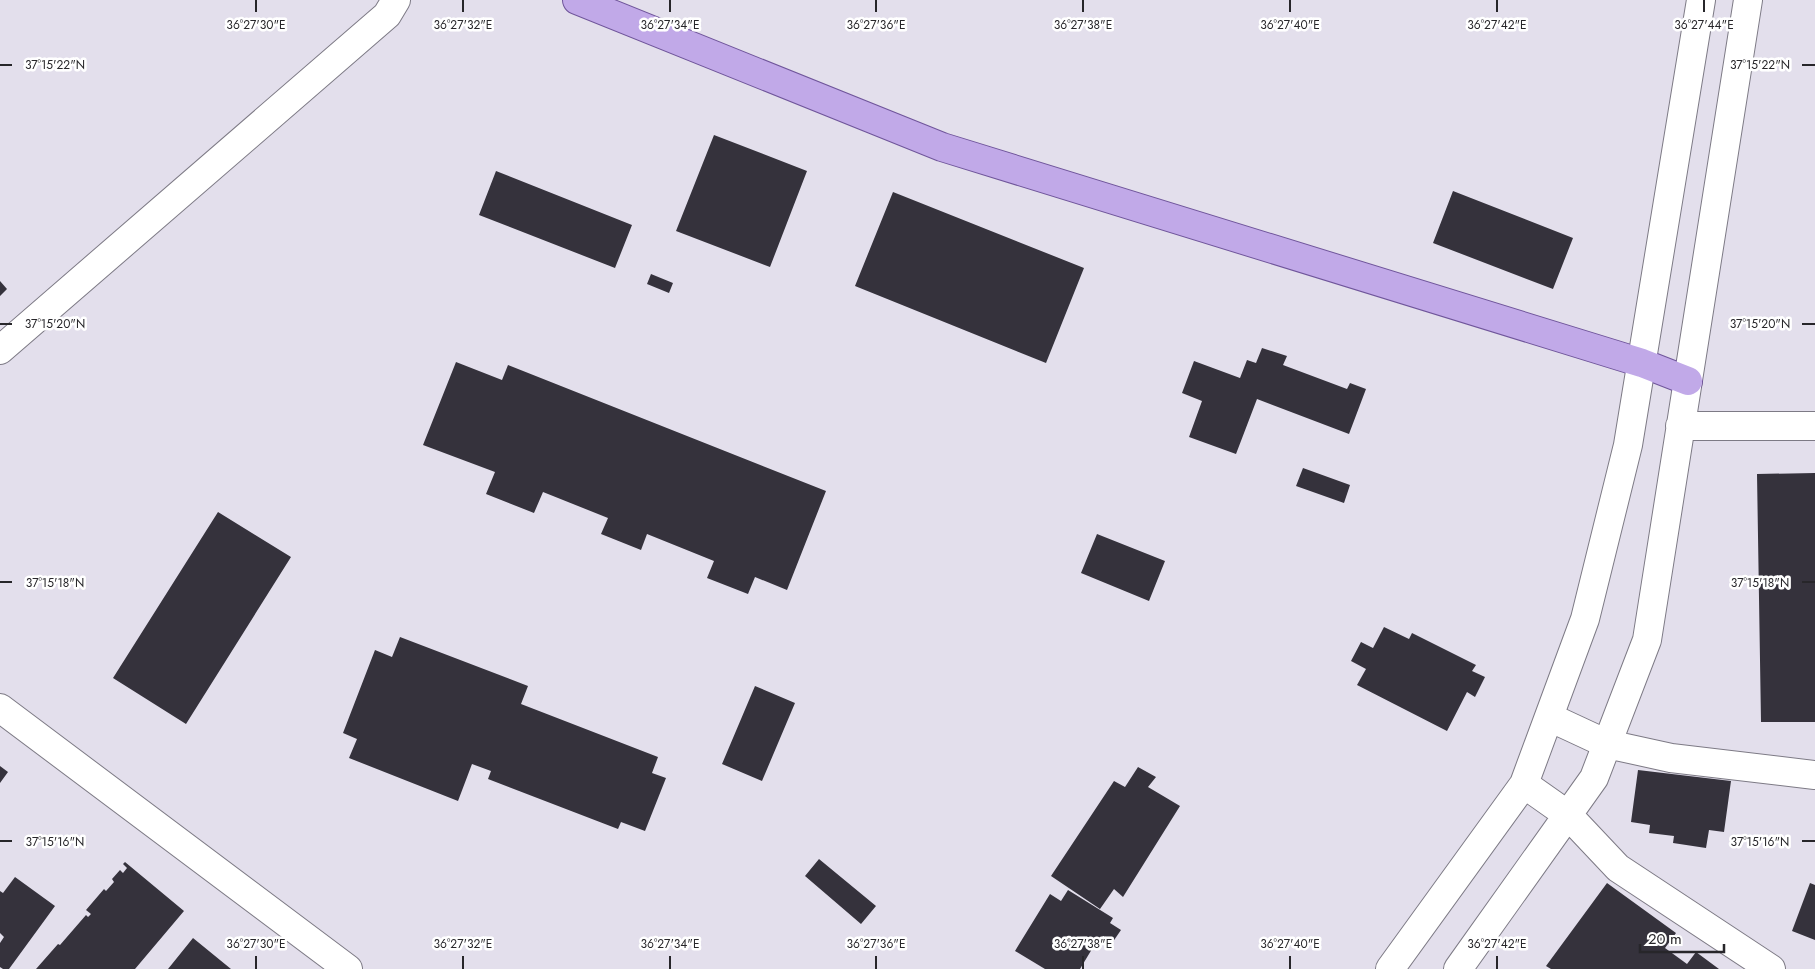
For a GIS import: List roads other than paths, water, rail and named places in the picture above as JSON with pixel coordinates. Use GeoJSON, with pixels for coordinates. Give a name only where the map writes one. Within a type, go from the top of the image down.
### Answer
{"type":"FeatureCollection","features":[{"type":"Feature","properties":{"kind":"main road"},"geometry":{"type":"LineString","coordinates":[[577,0],[942,147],[1642,362],[1688,381]]}},
{"type":"Feature","properties":{"kind":"street"},"geometry":{"type":"LineString","coordinates":[[0,350],[387,15],[396,0]]}},
{"type":"Feature","properties":{"kind":"street"},"geometry":{"type":"LineString","coordinates":[[1390,969],[1524,784],[1585,619],[1628,444],[1700,0]]}},
{"type":"Feature","properties":{"kind":"street"},"geometry":{"type":"LineString","coordinates":[[1458,969],[1594,778],[1647,640],[1748,0]]}},
{"type":"Feature","properties":{"kind":"street"},"geometry":{"type":"LineString","coordinates":[[1680,426],[1815,426]]}},
{"type":"Feature","properties":{"kind":"street"},"geometry":{"type":"LineString","coordinates":[[0,708],[348,969]]}},
{"type":"Feature","properties":{"kind":"street"},"geometry":{"type":"LineString","coordinates":[[1549,717],[1607,744],[1671,758],[1815,775]]}},
{"type":"Feature","properties":{"kind":"street"},"geometry":{"type":"LineString","coordinates":[[1524,784],[1568,815],[1618,868],[1771,969]]}}]}
